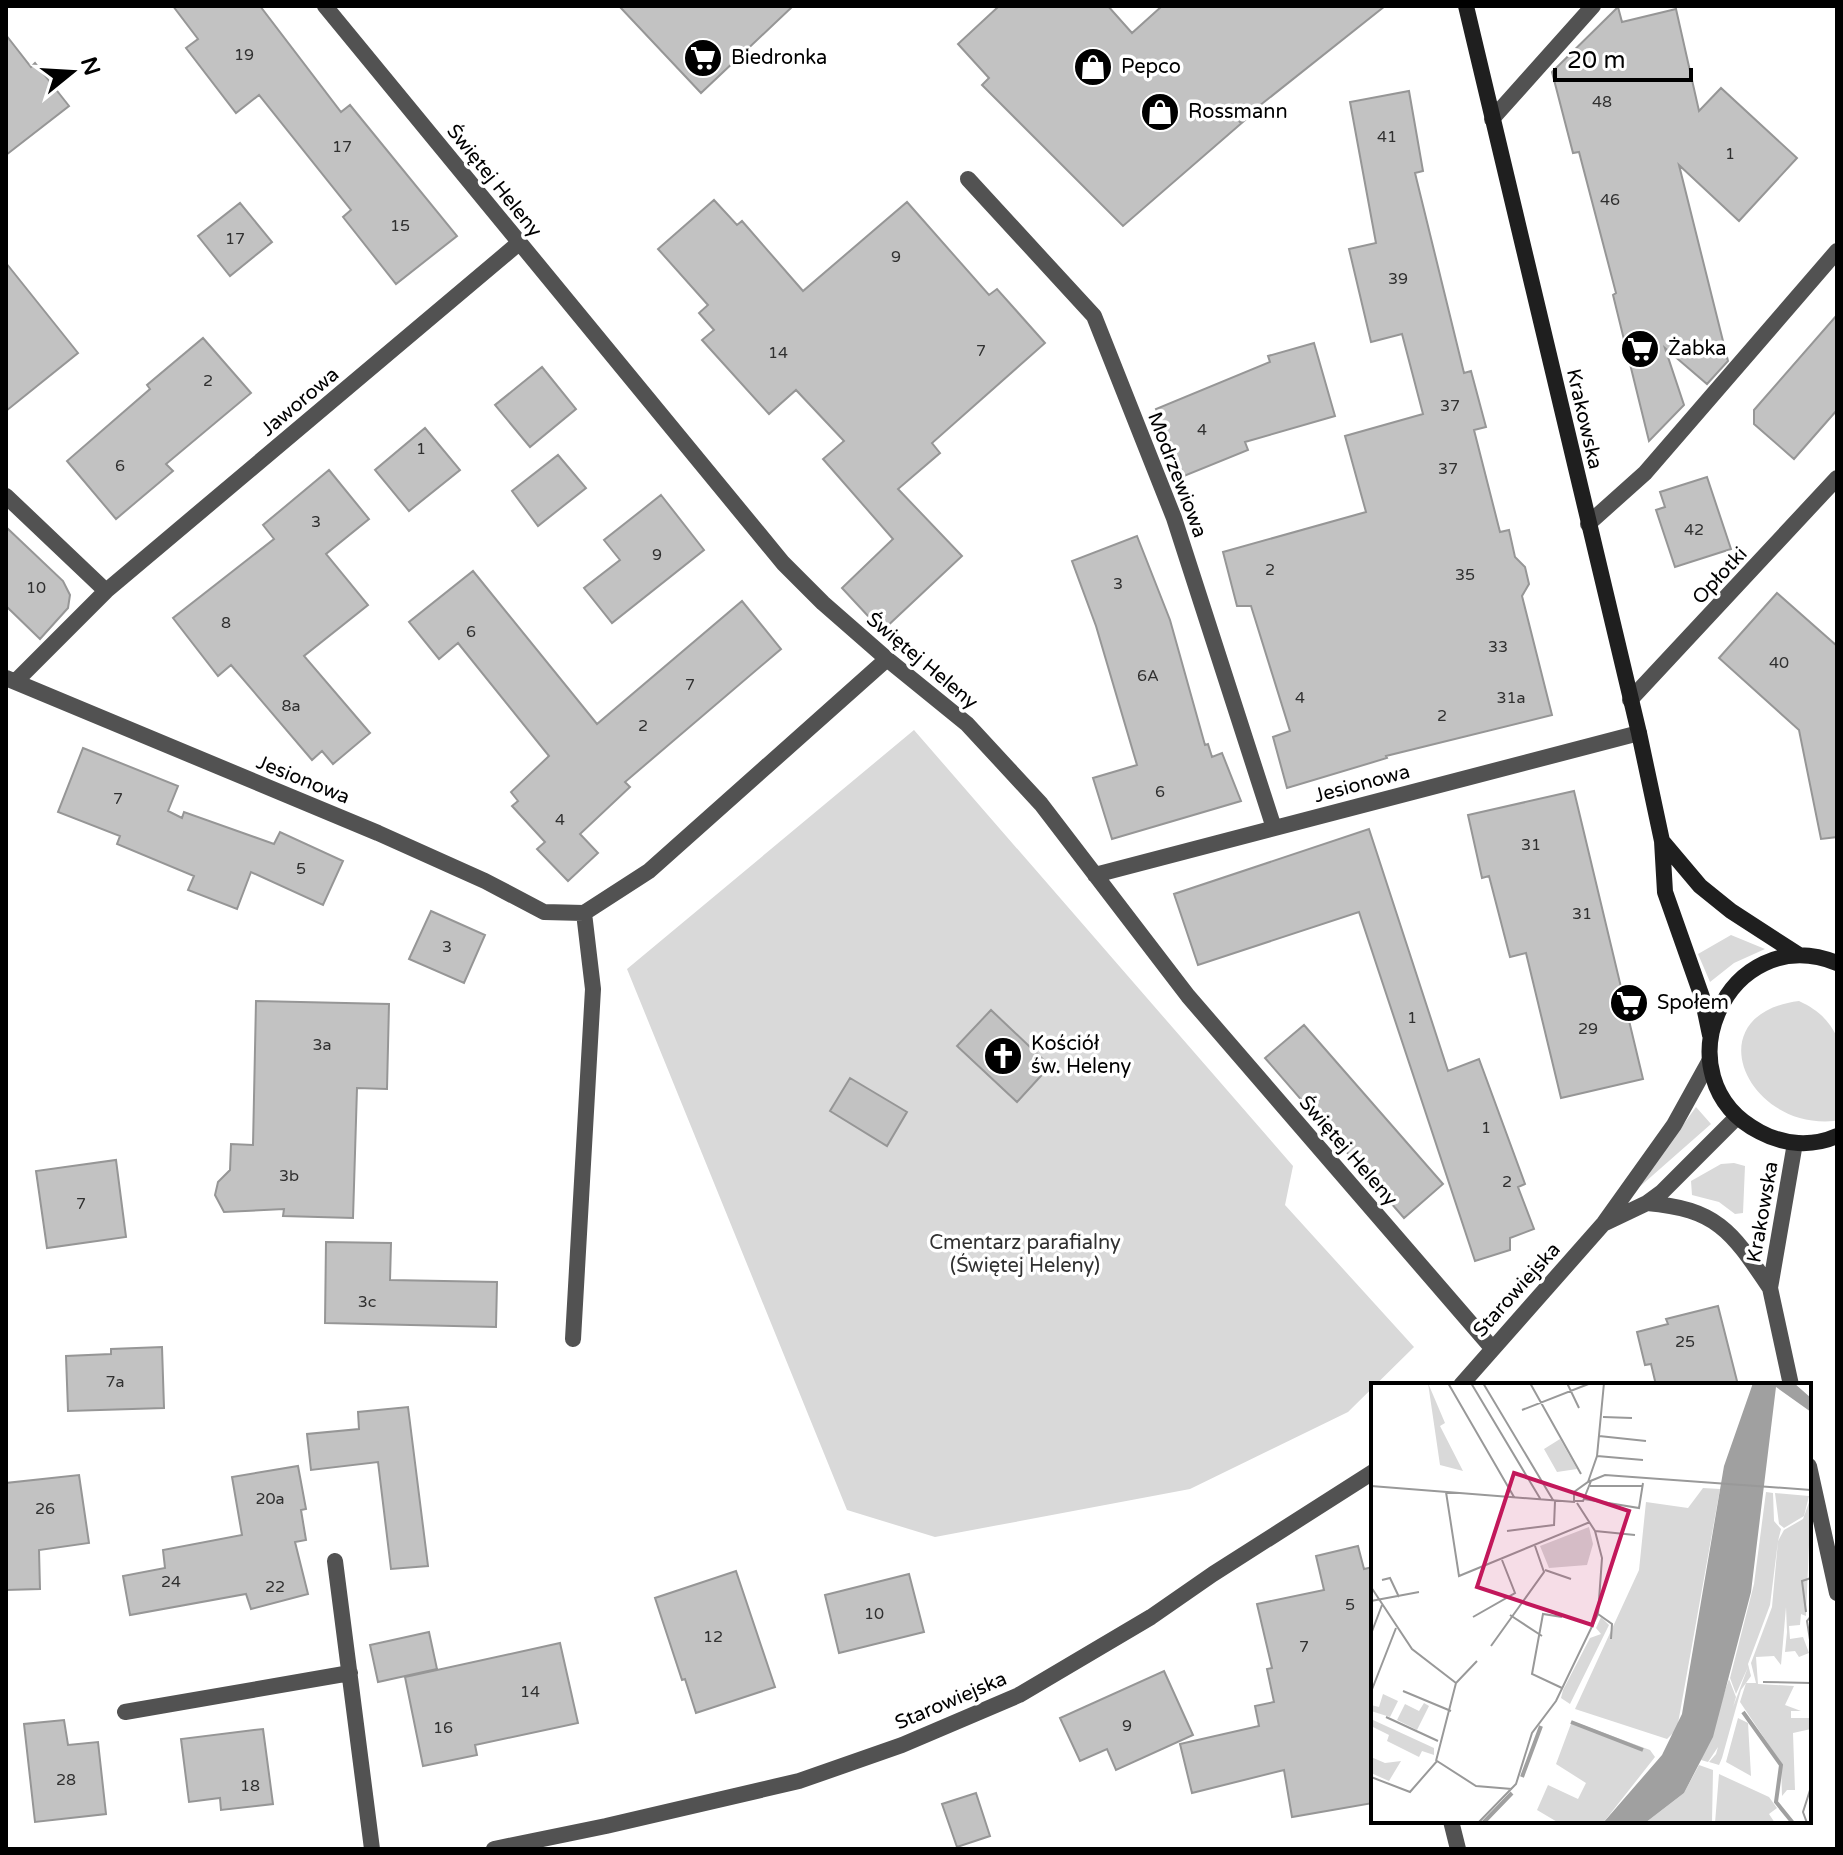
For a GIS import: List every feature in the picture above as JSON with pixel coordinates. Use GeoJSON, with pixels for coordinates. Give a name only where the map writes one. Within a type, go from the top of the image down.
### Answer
{"type":"FeatureCollection","features":[{"type":"Feature","properties":{"kind":"main road","name":"Krakowska"},"geometry":{"type":"LineString","coordinates":[[1466,6],[1639,733],[1662,841],[1665,892],[1702,997],[1710,1035]]}},
{"type":"Feature","properties":{"kind":"main road","name":"Krakowska"},"geometry":{"type":"LineString","coordinates":[[1662,841],[1700,886],[1731,911],[1799,955]]}},
{"type":"Feature","properties":{"kind":"main road"},"geometry":{"type":"LineString","coordinates":[[1837,963],[1825,958],[1799,955],[1773,960],[1750,971],[1731,989],[1717,1010],[1710,1035],[1710,1060],[1716,1086],[1737,1117],[1770,1138],[1795,1143],[1812,1143],[1837,1136]]}},
{"type":"Feature","properties":{"kind":"street","name":"Świętej Heleny"},"geometry":{"type":"LineString","coordinates":[[325,6],[783,563],[823,603],[967,724],[1041,804],[1188,996],[1492,1348]]}},
{"type":"Feature","properties":{"kind":"street"},"geometry":{"type":"LineString","coordinates":[[1492,119],[1593,6]]}},
{"type":"Feature","properties":{"kind":"street","name":"Modrzewiowa"},"geometry":{"type":"LineString","coordinates":[[968,179],[1094,316],[1174,518],[1274,828]]}},
{"type":"Feature","properties":{"kind":"street","name":"Jaworowa"},"geometry":{"type":"LineString","coordinates":[[11,679],[106,591],[519,243]]}},
{"type":"Feature","properties":{"kind":"street"},"geometry":{"type":"LineString","coordinates":[[1588,524],[1645,473],[1837,251]]}},
{"type":"Feature","properties":{"kind":"street","name":"Opłotki"},"geometry":{"type":"LineString","coordinates":[[1630,700],[1837,478]]}},
{"type":"Feature","properties":{"kind":"street"},"geometry":{"type":"LineString","coordinates":[[6,496],[106,591]]}},
{"type":"Feature","properties":{"kind":"street"},"geometry":{"type":"LineString","coordinates":[[573,1339],[593,989],[584,913],[649,871],[887,659]]}},
{"type":"Feature","properties":{"kind":"street","name":"Jesionowa"},"geometry":{"type":"LineString","coordinates":[[11,679],[378,833],[485,881],[544,912],[584,913]]}},
{"type":"Feature","properties":{"kind":"street","name":"Jesionowa"},"geometry":{"type":"LineString","coordinates":[[1095,875],[1639,733]]}},
{"type":"Feature","properties":{"kind":"street","name":"Starowiejska"},"geometry":{"type":"LineString","coordinates":[[1463,1383],[1604,1223],[1674,1125],[1710,1060]]}},
{"type":"Feature","properties":{"kind":"street","name":"Starowiejska"},"geometry":{"type":"LineString","coordinates":[[1604,1223],[1647,1203],[1662,1192],[1737,1117]]}},
{"type":"Feature","properties":{"kind":"street","name":"Krakowska"},"geometry":{"type":"LineString","coordinates":[[1791,1383],[1770,1288],[1795,1143]]}},
{"type":"Feature","properties":{"kind":"street","name":"Krakowska"},"geometry":{"type":"LineString","coordinates":[[1647,1203],[1675,1205],[1703,1214],[1732,1233],[1770,1288]]}},
{"type":"Feature","properties":{"kind":"street","name":"Starowiejska"},"geometry":{"type":"LineString","coordinates":[[494,1849],[799,1781],[902,1745],[1019,1695],[1151,1617],[1371,1473]]}},
{"type":"Feature","properties":{"kind":"street"},"geometry":{"type":"LineString","coordinates":[[1811,1475],[1837,1593]]}},
{"type":"Feature","properties":{"kind":"street"},"geometry":{"type":"LineString","coordinates":[[335,1561],[372,1849]]}},
{"type":"Feature","properties":{"kind":"street"},"geometry":{"type":"LineString","coordinates":[[125,1712],[350,1673]]}},
{"type":"Feature","properties":{"kind":"street"},"geometry":{"type":"LineString","coordinates":[[1452,1823],[1458,1849]]}},
{"type":"Feature","properties":{"kind":"green space","name":"Cmentarz parafialny (Świętej Heleny)"},"geometry":{"type":"Polygon","coordinates":[[[914,730],[1293,1166],[1285,1205],[1414,1347],[1377,1383],[1371,1383],[1371,1389],[1348,1412],[1190,1489],[935,1537],[847,1510],[627,969],[914,730]]]}},
{"type":"Feature","properties":{"kind":"green space"},"geometry":{"type":"Polygon","coordinates":[[[1731,935],[1765,949],[1734,963],[1710,982],[1698,954],[1731,935]]]}},
{"type":"Feature","properties":{"kind":"green space"},"geometry":{"type":"Polygon","coordinates":[[[1799,1001],[1822,1016],[1837,1037],[1837,1120],[1834,1121],[1803,1119],[1776,1107],[1757,1090],[1744,1069],[1741,1047],[1748,1026],[1767,1010],[1799,1001]]]}},
{"type":"Feature","properties":{"kind":"green space"},"geometry":{"type":"Polygon","coordinates":[[[1696,1107],[1711,1124],[1636,1190],[1696,1107]]]}},
{"type":"Feature","properties":{"kind":"green space"},"geometry":{"type":"Polygon","coordinates":[[[1721,1164],[1745,1166],[1743,1213],[1735,1214],[1719,1202],[1692,1195],[1691,1181],[1721,1164]]]}},
{"type":"Feature","properties":{"kind":"building"},"geometry":{"type":"Polygon","coordinates":[[[173,6],[260,6],[341,112],[350,105],[457,236],[396,284],[343,217],[351,210],[259,95],[236,113],[186,48],[198,39],[173,6]]]}},
{"type":"Feature","properties":{"kind":"building","name":"Biedronka"},"geometry":{"type":"Polygon","coordinates":[[[619,6],[793,6],[701,93],[619,6]]]}},
{"type":"Feature","properties":{"kind":"building"},"geometry":{"type":"Polygon","coordinates":[[[999,6],[1108,6],[1132,33],[1162,6],[1385,6],[1239,122],[1244,121],[1123,226],[982,85],[989,78],[958,44],[999,6]]]}},
{"type":"Feature","properties":{"kind":"building"},"geometry":{"type":"Polygon","coordinates":[[[1618,7],[1622,22],[1676,9],[1699,111],[1721,88],[1797,158],[1739,221],[1679,165],[1728,361],[1707,384],[1665,348],[1684,405],[1649,441],[1613,295],[1616,293],[1579,152],[1573,153],[1552,72],[1618,7]]]}},
{"type":"Feature","properties":{"kind":"building"},"geometry":{"type":"Polygon","coordinates":[[[6,35],[31,67],[35,63],[69,106],[6,155],[6,35]]]}},
{"type":"Feature","properties":{"kind":"building"},"geometry":{"type":"Polygon","coordinates":[[[1409,91],[1423,171],[1415,173],[1464,373],[1471,371],[1486,427],[1474,430],[1500,532],[1509,530],[1515,557],[1525,567],[1529,584],[1522,596],[1552,715],[1386,756],[1287,788],[1273,737],[1290,731],[1251,606],[1237,606],[1223,552],[1366,512],[1345,436],[1423,414],[1402,334],[1371,342],[1349,249],[1376,243],[1350,102],[1409,91]]]}},
{"type":"Feature","properties":{"kind":"building"},"geometry":{"type":"Polygon","coordinates":[[[714,200],[737,225],[742,221],[803,291],[907,202],[989,295],[997,289],[1045,343],[932,443],[940,453],[898,489],[962,556],[882,631],[842,588],[893,539],[823,459],[844,441],[796,390],[769,414],[702,340],[714,330],[699,313],[708,305],[658,249],[714,200]]]}},
{"type":"Feature","properties":{"kind":"building"},"geometry":{"type":"Polygon","coordinates":[[[240,203],[272,242],[230,276],[198,236],[240,203]]]}},
{"type":"Feature","properties":{"kind":"building"},"geometry":{"type":"Polygon","coordinates":[[[6,263],[78,353],[6,411],[6,263]]]}},
{"type":"Feature","properties":{"kind":"building"},"geometry":{"type":"Polygon","coordinates":[[[1837,315],[1837,410],[1794,459],[1754,424],[1754,410],[1837,315]]]}},
{"type":"Feature","properties":{"kind":"building"},"geometry":{"type":"Polygon","coordinates":[[[203,338],[251,393],[166,464],[173,471],[116,519],[67,461],[150,389],[147,385],[203,338]]]}},
{"type":"Feature","properties":{"kind":"building"},"geometry":{"type":"Polygon","coordinates":[[[1314,343],[1335,416],[1245,442],[1248,450],[1184,476],[1156,409],[1270,362],[1268,356],[1314,343]]]}},
{"type":"Feature","properties":{"kind":"building"},"geometry":{"type":"Polygon","coordinates":[[[542,367],[576,409],[530,447],[495,405],[542,367]]]}},
{"type":"Feature","properties":{"kind":"building"},"geometry":{"type":"Polygon","coordinates":[[[425,428],[460,470],[409,511],[375,470],[425,428]]]}},
{"type":"Feature","properties":{"kind":"building"},"geometry":{"type":"Polygon","coordinates":[[[558,455],[586,488],[538,526],[512,491],[558,455]]]}},
{"type":"Feature","properties":{"kind":"building"},"geometry":{"type":"Polygon","coordinates":[[[329,470],[369,519],[326,554],[368,605],[304,656],[370,733],[333,764],[322,751],[312,760],[231,665],[218,676],[173,618],[274,539],[263,525],[329,470]]]}},
{"type":"Feature","properties":{"kind":"building"},"geometry":{"type":"Polygon","coordinates":[[[1707,477],[1731,549],[1675,567],[1656,510],[1665,507],[1660,492],[1707,477]]]}},
{"type":"Feature","properties":{"kind":"building"},"geometry":{"type":"Polygon","coordinates":[[[661,495],[704,550],[612,623],[584,588],[620,560],[604,540],[661,495]]]}},
{"type":"Feature","properties":{"kind":"building"},"geometry":{"type":"Polygon","coordinates":[[[6,527],[63,581],[70,595],[68,608],[40,639],[6,606],[6,527]]]}},
{"type":"Feature","properties":{"kind":"building"},"geometry":{"type":"Polygon","coordinates":[[[1137,536],[1170,620],[1205,745],[1208,744],[1212,757],[1222,753],[1241,801],[1112,839],[1093,778],[1137,765],[1096,626],[1072,561],[1137,536]]]}},
{"type":"Feature","properties":{"kind":"building"},"geometry":{"type":"Polygon","coordinates":[[[473,571],[597,724],[742,601],[781,649],[625,782],[630,787],[580,834],[598,853],[568,881],[537,849],[545,842],[512,806],[518,801],[511,792],[549,756],[458,643],[439,659],[409,622],[473,571]]]}},
{"type":"Feature","properties":{"kind":"building"},"geometry":{"type":"Polygon","coordinates":[[[1777,593],[1837,646],[1837,837],[1821,839],[1799,730],[1719,658],[1777,593]]]}},
{"type":"Feature","properties":{"kind":"building"},"geometry":{"type":"Polygon","coordinates":[[[83,748],[178,786],[168,811],[182,818],[184,812],[274,844],[280,832],[343,861],[323,905],[251,872],[237,909],[188,890],[194,876],[117,844],[120,836],[58,812],[83,748]]]}},
{"type":"Feature","properties":{"kind":"building"},"geometry":{"type":"Polygon","coordinates":[[[1574,791],[1643,1079],[1561,1098],[1526,953],[1510,957],[1489,876],[1482,878],[1468,815],[1574,791]]]}},
{"type":"Feature","properties":{"kind":"building"},"geometry":{"type":"Polygon","coordinates":[[[1369,829],[1448,1071],[1479,1059],[1525,1184],[1518,1187],[1534,1229],[1510,1238],[1510,1250],[1475,1261],[1359,912],[1198,965],[1174,894],[1369,829]]]}},
{"type":"Feature","properties":{"kind":"building"},"geometry":{"type":"Polygon","coordinates":[[[431,911],[485,935],[464,983],[409,959],[431,911]]]}},
{"type":"Feature","properties":{"kind":"building"},"geometry":{"type":"Polygon","coordinates":[[[256,1001],[389,1004],[387,1089],[357,1088],[353,1218],[283,1216],[284,1209],[224,1212],[215,1195],[218,1182],[230,1170],[231,1144],[253,1145],[256,1001]]]}},
{"type":"Feature","properties":{"kind":"building","name":"Kościół św. Heleny"},"geometry":{"type":"Polygon","coordinates":[[[991,1010],[1050,1066],[1017,1102],[957,1046],[991,1010]]]}},
{"type":"Feature","properties":{"kind":"building"},"geometry":{"type":"Polygon","coordinates":[[[1304,1025],[1443,1184],[1404,1218],[1265,1058],[1304,1025]]]}},
{"type":"Feature","properties":{"kind":"building"},"geometry":{"type":"Polygon","coordinates":[[[850,1078],[907,1112],[887,1146],[830,1111],[850,1078]]]}},
{"type":"Feature","properties":{"kind":"building"},"geometry":{"type":"Polygon","coordinates":[[[116,1160],[126,1237],[47,1248],[36,1171],[116,1160]]]}},
{"type":"Feature","properties":{"kind":"building"},"geometry":{"type":"Polygon","coordinates":[[[326,1242],[391,1243],[390,1280],[497,1282],[496,1327],[325,1323],[326,1242]]]}},
{"type":"Feature","properties":{"kind":"building"},"geometry":{"type":"Polygon","coordinates":[[[1718,1306],[1737,1383],[1656,1383],[1651,1364],[1645,1365],[1637,1332],[1668,1324],[1666,1319],[1718,1306]]]}},
{"type":"Feature","properties":{"kind":"building"},"geometry":{"type":"Polygon","coordinates":[[[162,1347],[164,1408],[68,1411],[66,1356],[111,1354],[111,1349],[162,1347]]]}},
{"type":"Feature","properties":{"kind":"building"},"geometry":{"type":"Polygon","coordinates":[[[408,1407],[428,1566],[391,1569],[378,1462],[311,1470],[307,1434],[359,1429],[358,1412],[408,1407]]]}},
{"type":"Feature","properties":{"kind":"building"},"geometry":{"type":"Polygon","coordinates":[[[298,1466],[306,1509],[301,1510],[306,1540],[295,1542],[308,1594],[251,1609],[246,1594],[130,1615],[123,1576],[165,1568],[163,1550],[242,1535],[232,1477],[298,1466]]]}},
{"type":"Feature","properties":{"kind":"building"},"geometry":{"type":"Polygon","coordinates":[[[79,1475],[89,1543],[39,1550],[40,1589],[6,1590],[6,1483],[79,1475]]]}},
{"type":"Feature","properties":{"kind":"building"},"geometry":{"type":"Polygon","coordinates":[[[1358,1546],[1364,1569],[1371,1567],[1371,1803],[1292,1817],[1284,1770],[1192,1793],[1180,1744],[1259,1726],[1255,1706],[1274,1702],[1267,1669],[1272,1668],[1257,1604],[1324,1590],[1316,1556],[1358,1546]]]}},
{"type":"Feature","properties":{"kind":"building"},"geometry":{"type":"Polygon","coordinates":[[[736,1571],[775,1687],[696,1713],[655,1598],[736,1571]]]}},
{"type":"Feature","properties":{"kind":"building"},"geometry":{"type":"Polygon","coordinates":[[[909,1574],[924,1632],[839,1653],[825,1595],[909,1574]]]}},
{"type":"Feature","properties":{"kind":"building"},"geometry":{"type":"Polygon","coordinates":[[[429,1632],[437,1669],[378,1682],[370,1645],[429,1632]]]}},
{"type":"Feature","properties":{"kind":"building"},"geometry":{"type":"Polygon","coordinates":[[[560,1643],[578,1723],[475,1745],[477,1755],[423,1766],[405,1677],[560,1643]]]}},
{"type":"Feature","properties":{"kind":"building"},"geometry":{"type":"Polygon","coordinates":[[[1164,1671],[1193,1735],[1116,1770],[1107,1749],[1080,1761],[1060,1718],[1164,1671]]]}},
{"type":"Feature","properties":{"kind":"building"},"geometry":{"type":"Polygon","coordinates":[[[64,1720],[68,1745],[98,1742],[106,1814],[35,1822],[24,1724],[64,1720]]]}},
{"type":"Feature","properties":{"kind":"building"},"geometry":{"type":"Polygon","coordinates":[[[263,1729],[273,1804],[221,1810],[220,1798],[189,1802],[181,1739],[263,1729]]]}},
{"type":"Feature","properties":{"kind":"building"},"geometry":{"type":"Polygon","coordinates":[[[976,1793],[990,1836],[957,1847],[942,1804],[976,1793]]]}},
{"type":"Feature","properties":{"kind":"place","name":"Biedronka"},"geometry":{"type":"Point","coordinates":[703,58]}},
{"type":"Feature","properties":{"kind":"place","name":"Pepco"},"geometry":{"type":"Point","coordinates":[1093,67]}},
{"type":"Feature","properties":{"kind":"place","name":"Rossmann"},"geometry":{"type":"Point","coordinates":[1160,112]}},
{"type":"Feature","properties":{"kind":"place","name":"Żabka"},"geometry":{"type":"Point","coordinates":[1640,349]}},
{"type":"Feature","properties":{"kind":"place","name":"Społem"},"geometry":{"type":"Point","coordinates":[1629,1003]}},
{"type":"Feature","properties":{"kind":"place","name":"Kościół św. Heleny"},"geometry":{"type":"Point","coordinates":[1003,1056]}}]}
